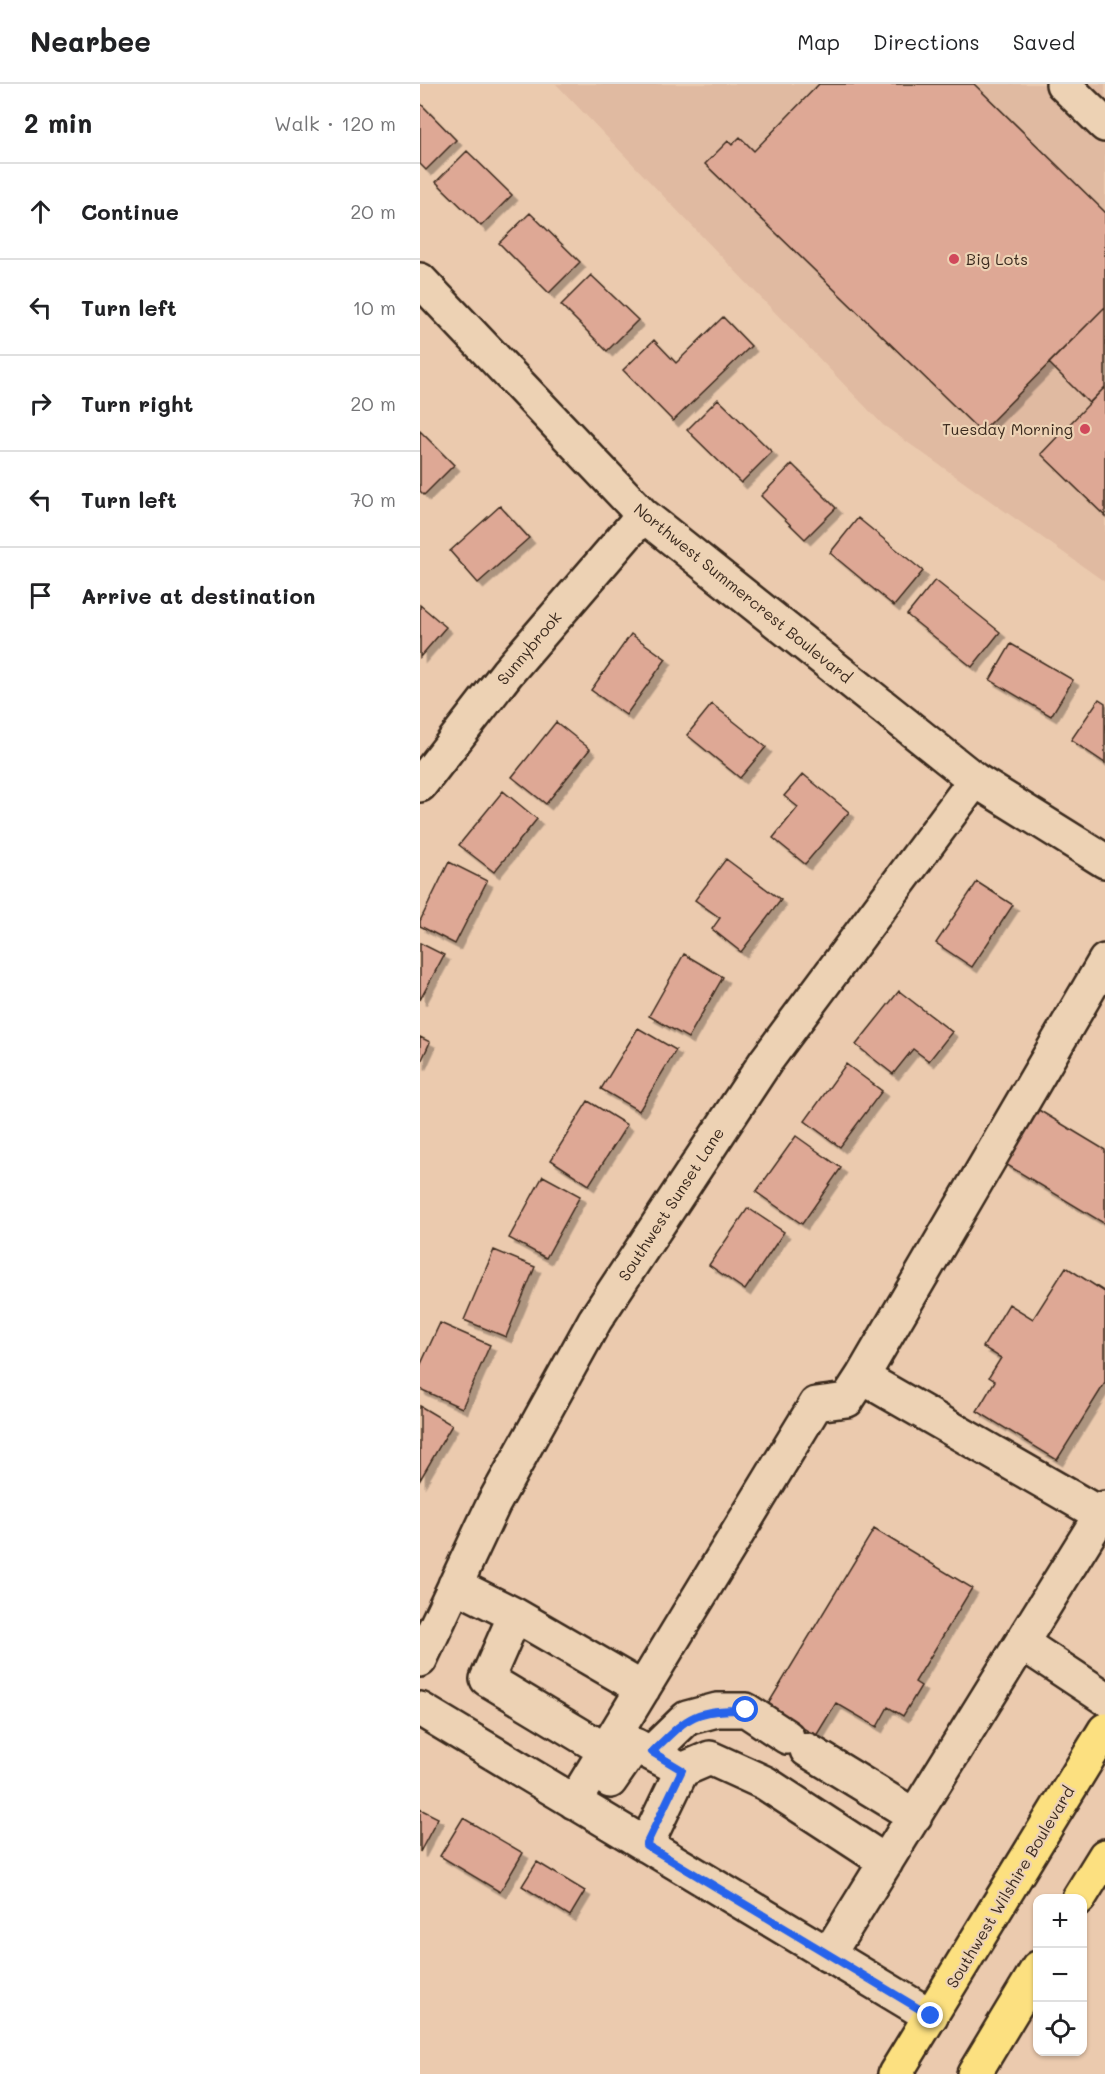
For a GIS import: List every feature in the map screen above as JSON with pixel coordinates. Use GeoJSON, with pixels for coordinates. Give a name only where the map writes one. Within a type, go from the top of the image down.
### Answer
{"type":"FeatureCollection","features":[{"type":"Feature","properties":{"kind":"main road","name":"Southwest Wilshire Boulevard"},"geometry":{"type":"LineString","coordinates":[[895,2074],[1105,1730]]}},
{"type":"Feature","properties":{"kind":"main road"},"geometry":{"type":"LineString","coordinates":[[1082,1894],[1105,1856]]}},
{"type":"Feature","properties":{"kind":"main road"},"geometry":{"type":"LineString","coordinates":[[974,2074],[1033,1976]]}},
{"type":"Feature","properties":{"kind":"street"},"geometry":{"type":"LineString","coordinates":[[1063,84],[1105,125]]}},
{"type":"Feature","properties":{"kind":"street","name":"Northwest Summercrest Boulevard"},"geometry":{"type":"LineString","coordinates":[[420,280],[644,515],[975,780],[1105,861]]}},
{"type":"Feature","properties":{"kind":"street","name":"Sunnybrook"},"geometry":{"type":"LineString","coordinates":[[420,785],[507,673],[644,515]]}},
{"type":"Feature","properties":{"kind":"street","name":"Southwest Sunset Lane"},"geometry":{"type":"LineString","coordinates":[[420,1660],[494,1503],[595,1320],[766,1061],[975,780]]}},
{"type":"Feature","properties":{"kind":"street"},"geometry":{"type":"LineString","coordinates":[[582,1807],[605,1750],[816,1404],[847,1400],[1105,961]]}},
{"type":"Feature","properties":{"kind":"street"},"geometry":{"type":"LineString","coordinates":[[828,1954],[1104,1513],[862,1377]]}},
{"type":"Feature","properties":{"kind":"street"},"geometry":{"type":"LineString","coordinates":[[455,1585],[515,1616],[643,1689]]}},
{"type":"Feature","properties":{"kind":"street"},"geometry":{"type":"LineString","coordinates":[[515,1616],[487,1679],[605,1750]]}},
{"type":"Feature","properties":{"kind":"street"},"geometry":{"type":"LineString","coordinates":[[1022,1643],[1105,1698]]}},
{"type":"Feature","properties":{"kind":"street"},"geometry":{"type":"LineString","coordinates":[[420,1709],[931,2016]]}},
{"type":"Feature","properties":{"kind":"street"},"geometry":{"type":"LineString","coordinates":[[652,1752],[687,1718],[717,1710],[746,1710],[915,1816]]}},
{"type":"Feature","properties":{"kind":"street"},"geometry":{"type":"LineString","coordinates":[[582,1807],[635,1745],[652,1752],[682,1770]]}},
{"type":"Feature","properties":{"kind":"street"},"geometry":{"type":"LineString","coordinates":[[646,1845],[682,1770],[710,1758],[765,1783],[886,1862]]}},
{"type":"Feature","properties":{"kind":"shaded area"},"geometry":{"type":"Polygon","coordinates":[[[556,84],[1105,84],[1105,582],[883,425],[556,84]]]}},
{"type":"Feature","properties":{"kind":"building","name":"Big Lots"},"geometry":{"type":"Polygon","coordinates":[[[819,84],[974,84],[1105,212],[1105,307],[981,432],[705,164],[728,141],[732,145],[740,137],[754,151],[819,84]]]}},
{"type":"Feature","properties":{"kind":"building"},"geometry":{"type":"Polygon","coordinates":[[[420,103],[456,140],[426,170],[420,164],[420,103]]]}},
{"type":"Feature","properties":{"kind":"building"},"geometry":{"type":"Polygon","coordinates":[[[467,151],[512,195],[481,226],[436,182],[467,151]]]}},
{"type":"Feature","properties":{"kind":"building"},"geometry":{"type":"Polygon","coordinates":[[[530,213],[580,262],[549,293],[499,243],[530,213]]]}},
{"type":"Feature","properties":{"kind":"building"},"geometry":{"type":"Polygon","coordinates":[[[591,275],[638,320],[607,351],[561,305],[591,275]]]}},
{"type":"Feature","properties":{"kind":"building"},"geometry":{"type":"Polygon","coordinates":[[[1105,307],[1105,387],[1089,403],[1049,363],[1105,307]]]}},
{"type":"Feature","properties":{"kind":"building"},"geometry":{"type":"Polygon","coordinates":[[[723,317],[751,346],[673,421],[623,370],[654,340],[676,363],[723,317]]]}},
{"type":"Feature","properties":{"kind":"building","name":"Tuesday Morning"},"geometry":{"type":"Polygon","coordinates":[[[1105,387],[1105,516],[1041,454],[1105,387]]]}},
{"type":"Feature","properties":{"kind":"building"},"geometry":{"type":"Polygon","coordinates":[[[718,399],[772,452],[741,483],[687,430],[718,399]]]}},
{"type":"Feature","properties":{"kind":"building"},"geometry":{"type":"Polygon","coordinates":[[[420,431],[454,465],[424,495],[420,491],[420,431]]]}},
{"type":"Feature","properties":{"kind":"building"},"geometry":{"type":"Polygon","coordinates":[[[792,464],[836,508],[805,539],[761,496],[792,464]]]}},
{"type":"Feature","properties":{"kind":"building"},"geometry":{"type":"Polygon","coordinates":[[[500,506],[529,538],[478,583],[450,551],[500,506]]]}},
{"type":"Feature","properties":{"kind":"building"},"geometry":{"type":"Polygon","coordinates":[[[858,518],[923,571],[894,606],[830,553],[858,518]]]}},
{"type":"Feature","properties":{"kind":"building"},"geometry":{"type":"Polygon","coordinates":[[[935,580],[1000,632],[972,667],[907,615],[935,580]]]}},
{"type":"Feature","properties":{"kind":"building"},"geometry":{"type":"Polygon","coordinates":[[[420,605],[446,627],[420,657],[420,605]]]}},
{"type":"Feature","properties":{"kind":"building"},"geometry":{"type":"Polygon","coordinates":[[[631,634],[666,659],[626,715],[591,690],[631,634]]]}},
{"type":"Feature","properties":{"kind":"building"},"geometry":{"type":"Polygon","coordinates":[[[1011,644],[1073,680],[1051,716],[990,680],[1011,644]]]}},
{"type":"Feature","properties":{"kind":"building"},"geometry":{"type":"Polygon","coordinates":[[[1099,699],[1105,703],[1105,763],[1071,740],[1099,699]]]}},
{"type":"Feature","properties":{"kind":"building"},"geometry":{"type":"Polygon","coordinates":[[[712,704],[766,747],[740,778],[687,735],[712,704]]]}},
{"type":"Feature","properties":{"kind":"building"},"geometry":{"type":"Polygon","coordinates":[[[556,722],[590,749],[546,804],[512,777],[556,722]]]}},
{"type":"Feature","properties":{"kind":"building"},"geometry":{"type":"Polygon","coordinates":[[[803,774],[849,812],[805,864],[773,838],[798,807],[784,796],[803,774]]]}},
{"type":"Feature","properties":{"kind":"building"},"geometry":{"type":"Polygon","coordinates":[[[503,791],[537,819],[494,872],[459,845],[503,791]]]}},
{"type":"Feature","properties":{"kind":"building"},"geometry":{"type":"Polygon","coordinates":[[[726,859],[781,900],[741,952],[712,929],[720,918],[695,900],[726,859]]]}},
{"type":"Feature","properties":{"kind":"building"},"geometry":{"type":"Polygon","coordinates":[[[449,862],[487,881],[455,944],[420,926],[420,921],[449,862]]]}},
{"type":"Feature","properties":{"kind":"building"},"geometry":{"type":"Polygon","coordinates":[[[977,882],[1013,905],[972,967],[936,943],[977,882]]]}},
{"type":"Feature","properties":{"kind":"building"},"geometry":{"type":"Polygon","coordinates":[[[420,943],[444,955],[420,1000],[420,943]]]}},
{"type":"Feature","properties":{"kind":"building"},"geometry":{"type":"Polygon","coordinates":[[[684,954],[723,977],[688,1038],[649,1016],[684,954]]]}},
{"type":"Feature","properties":{"kind":"building"},"geometry":{"type":"Polygon","coordinates":[[[899,991],[952,1032],[929,1061],[913,1049],[893,1074],[856,1045],[899,991]]]}},
{"type":"Feature","properties":{"kind":"building"},"geometry":{"type":"Polygon","coordinates":[[[638,1028],[676,1050],[639,1111],[601,1089],[638,1028]]]}},
{"type":"Feature","properties":{"kind":"building"},"geometry":{"type":"Polygon","coordinates":[[[420,1037],[430,1042],[420,1064],[420,1037]]]}},
{"type":"Feature","properties":{"kind":"building"},"geometry":{"type":"Polygon","coordinates":[[[846,1064],[882,1091],[840,1147],[805,1121],[846,1064]]]}},
{"type":"Feature","properties":{"kind":"building"},"geometry":{"type":"Polygon","coordinates":[[[588,1101],[627,1125],[589,1185],[551,1160],[588,1101]]]}},
{"type":"Feature","properties":{"kind":"building"},"geometry":{"type":"Polygon","coordinates":[[[1037,1109],[1105,1150],[1105,1224],[1004,1163],[1037,1109]]]}},
{"type":"Feature","properties":{"kind":"building"},"geometry":{"type":"Polygon","coordinates":[[[796,1136],[841,1168],[802,1224],[756,1192],[796,1136]]]}},
{"type":"Feature","properties":{"kind":"building"},"geometry":{"type":"Polygon","coordinates":[[[543,1176],[580,1196],[546,1258],[509,1238],[543,1176]]]}},
{"type":"Feature","properties":{"kind":"building"},"geometry":{"type":"Polygon","coordinates":[[[748,1208],[784,1232],[745,1290],[709,1265],[748,1208]]]}},
{"type":"Feature","properties":{"kind":"building"},"geometry":{"type":"Polygon","coordinates":[[[494,1250],[535,1267],[506,1337],[464,1320],[494,1250]]]}},
{"type":"Feature","properties":{"kind":"building"},"geometry":{"type":"Polygon","coordinates":[[[1066,1267],[1105,1292],[1105,1383],[1057,1460],[977,1411],[995,1381],[989,1377],[1001,1358],[983,1347],[1009,1304],[1033,1319],[1066,1267]]]}},
{"type":"Feature","properties":{"kind":"building"},"geometry":{"type":"Polygon","coordinates":[[[440,1323],[490,1345],[462,1408],[420,1389],[420,1366],[440,1323]]]}},
{"type":"Feature","properties":{"kind":"building"},"geometry":{"type":"Polygon","coordinates":[[[420,1406],[452,1425],[420,1480],[420,1406]]]}},
{"type":"Feature","properties":{"kind":"building"},"geometry":{"type":"Polygon","coordinates":[[[874,1529],[972,1588],[915,1682],[921,1686],[903,1716],[888,1707],[877,1727],[836,1703],[816,1736],[767,1706],[874,1529]]]}},
{"type":"Feature","properties":{"kind":"building"},"geometry":{"type":"Polygon","coordinates":[[[420,1809],[438,1818],[420,1852],[420,1809]]]}},
{"type":"Feature","properties":{"kind":"building"},"geometry":{"type":"Polygon","coordinates":[[[463,1818],[523,1853],[500,1892],[440,1856],[463,1818]]]}},
{"type":"Feature","properties":{"kind":"building"},"geometry":{"type":"Polygon","coordinates":[[[537,1862],[585,1891],[570,1916],[522,1886],[537,1862]]]}},
{"type":"Feature","properties":{"kind":"place","name":"Big Lots"},"geometry":{"type":"Point","coordinates":[954,259]}},
{"type":"Feature","properties":{"kind":"place","name":"Tuesday Morning"},"geometry":{"type":"Point","coordinates":[1085,429]}},
{"type":"Feature","properties":{"kind":"route"},"geometry":{"type":"LineString","coordinates":[[746,1710],[717,1710],[687,1718],[652,1752],[682,1770],[646,1845],[931,2016]]}}]}
